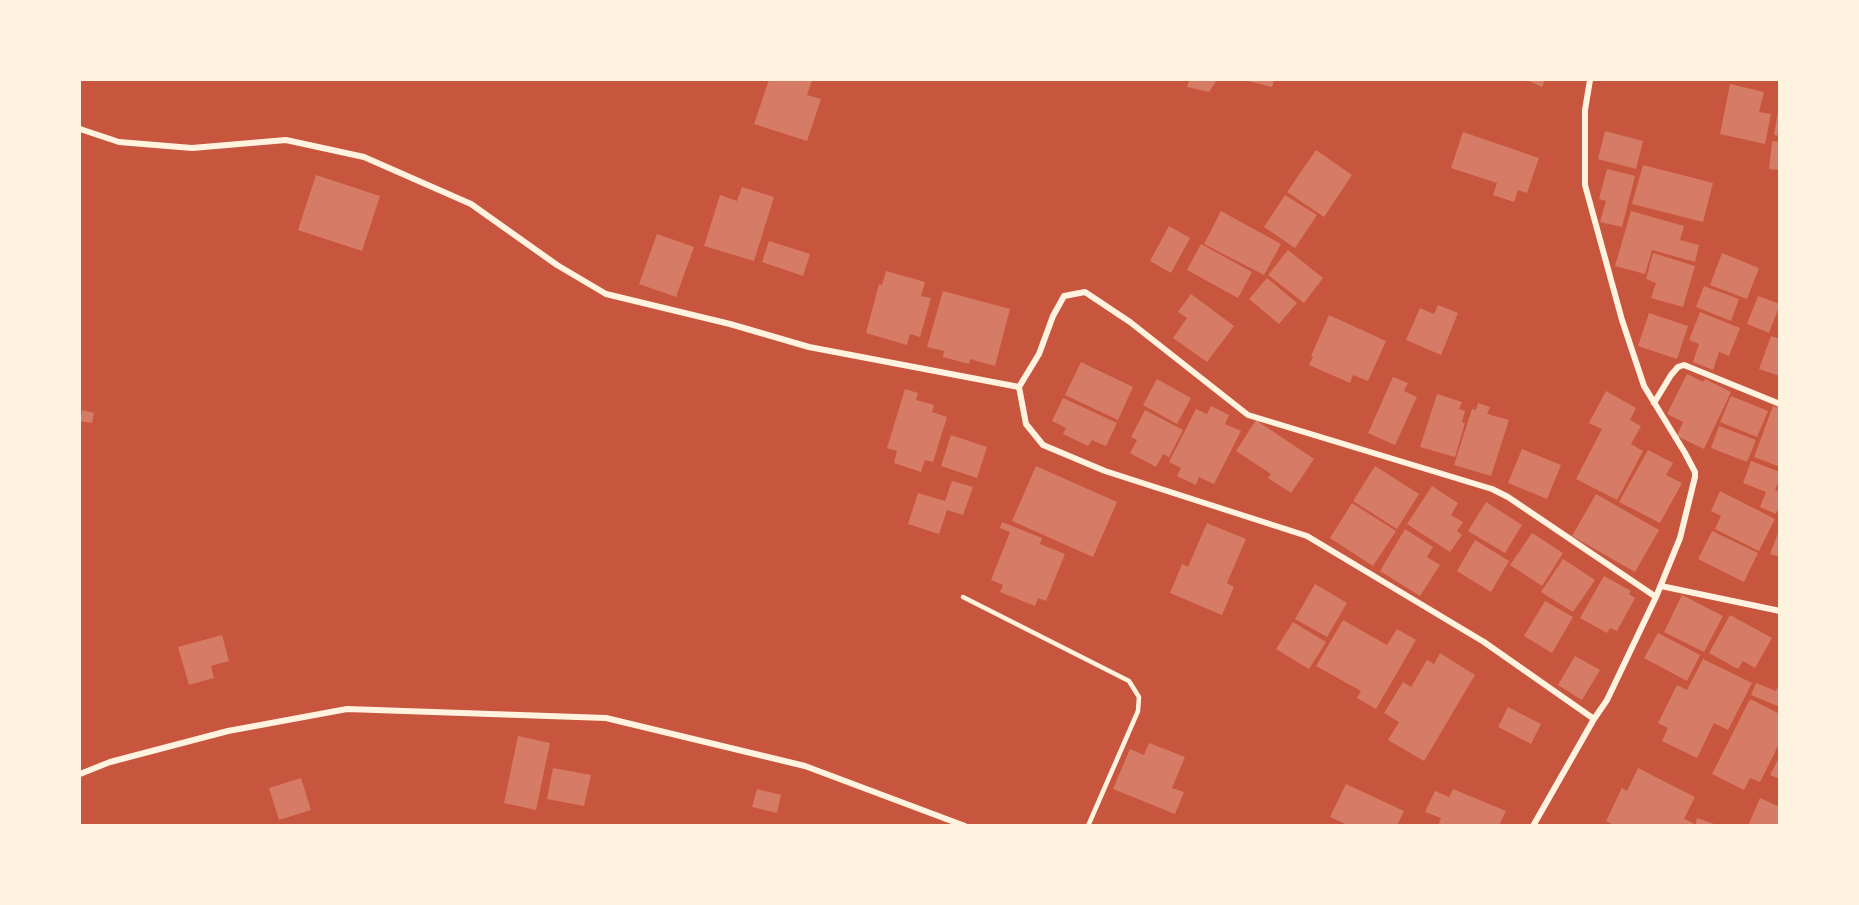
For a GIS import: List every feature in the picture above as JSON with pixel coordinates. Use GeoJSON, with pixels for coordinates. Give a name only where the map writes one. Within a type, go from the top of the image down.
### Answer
{"type":"FeatureCollection","features":[{"type":"Feature","properties":{"kind":"street"},"geometry":{"type":"LineString","coordinates":[[1533,825],[1607,700],[1656,597],[1680,538],[1695,472],[1644,386],[1622,320],[1585,185],[1585,110],[1590,80]]}},
{"type":"Feature","properties":{"kind":"street"},"geometry":{"type":"LineString","coordinates":[[80,129],[119,142],[192,148],[286,140],[364,157],[471,204],[557,265],[606,294],[730,324],[809,347],[1019,387]]}},
{"type":"Feature","properties":{"kind":"street"},"geometry":{"type":"LineString","coordinates":[[1594,719],[1484,642],[1306,536],[1105,471],[1043,445],[1026,424],[1019,387],[1039,354],[1053,316],[1064,296],[1085,292],[1130,322],[1248,415],[1492,489],[1508,497],[1656,597]]}},
{"type":"Feature","properties":{"kind":"street"},"geometry":{"type":"LineString","coordinates":[[1654,403],[1671,375],[1684,364],[1779,404]]}},
{"type":"Feature","properties":{"kind":"street"},"geometry":{"type":"LineString","coordinates":[[1661,586],[1779,611]]}},
{"type":"Feature","properties":{"kind":"street"},"geometry":{"type":"LineString","coordinates":[[80,774],[110,762],[228,731],[347,709],[606,718],[805,766],[965,825]]}},
{"type":"Feature","properties":{"kind":"lane"},"geometry":{"type":"LineString","coordinates":[[963,597],[1129,681],[1139,697],[1138,711],[1088,825]]}},
{"type":"Feature","properties":{"kind":"building"},"geometry":{"type":"Polygon","coordinates":[[[769,80],[812,80],[807,95],[821,99],[807,141],[754,124],[769,80]]]}},
{"type":"Feature","properties":{"kind":"building"},"geometry":{"type":"Polygon","coordinates":[[[1189,80],[1217,80],[1209,92],[1187,87],[1189,80]]]}},
{"type":"Feature","properties":{"kind":"building"},"geometry":{"type":"Polygon","coordinates":[[[1244,80],[1274,80],[1272,87],[1244,80]]]}},
{"type":"Feature","properties":{"kind":"building"},"geometry":{"type":"Polygon","coordinates":[[[1527,80],[1545,80],[1542,87],[1527,80]]]}},
{"type":"Feature","properties":{"kind":"building"},"geometry":{"type":"Polygon","coordinates":[[[1730,84],[1764,92],[1759,112],[1771,114],[1765,144],[1720,134],[1730,84]]]}},
{"type":"Feature","properties":{"kind":"building"},"geometry":{"type":"Polygon","coordinates":[[[1778,112],[1780,112],[1780,136],[1774,135],[1778,112]]]}},
{"type":"Feature","properties":{"kind":"building"},"geometry":{"type":"Polygon","coordinates":[[[1605,131],[1643,141],[1636,169],[1598,159],[1605,131]]]}},
{"type":"Feature","properties":{"kind":"building"},"geometry":{"type":"Polygon","coordinates":[[[1463,132],[1539,158],[1527,193],[1518,190],[1514,202],[1493,195],[1497,183],[1451,168],[1463,132]]]}},
{"type":"Feature","properties":{"kind":"building"},"geometry":{"type":"Polygon","coordinates":[[[1772,141],[1780,142],[1780,170],[1769,169],[1772,141]]]}},
{"type":"Feature","properties":{"kind":"building"},"geometry":{"type":"Polygon","coordinates":[[[1316,150],[1352,175],[1324,217],[1287,192],[1316,150]]]}},
{"type":"Feature","properties":{"kind":"building"},"geometry":{"type":"Polygon","coordinates":[[[1643,165],[1713,183],[1703,222],[1632,204],[1643,165]]]}},
{"type":"Feature","properties":{"kind":"building"},"geometry":{"type":"Polygon","coordinates":[[[1607,169],[1635,176],[1622,227],[1600,222],[1606,201],[1599,199],[1607,169]]]}},
{"type":"Feature","properties":{"kind":"building"},"geometry":{"type":"Polygon","coordinates":[[[316,175],[380,196],[362,251],[298,230],[316,175]]]}},
{"type":"Feature","properties":{"kind":"building"},"geometry":{"type":"Polygon","coordinates":[[[742,187],[774,197],[754,261],[704,246],[720,195],[737,201],[742,187]]]}},
{"type":"Feature","properties":{"kind":"building"},"geometry":{"type":"Polygon","coordinates":[[[1285,195],[1317,215],[1295,248],[1264,227],[1285,195]]]}},
{"type":"Feature","properties":{"kind":"building"},"geometry":{"type":"Polygon","coordinates":[[[1221,211],[1281,244],[1264,275],[1204,244],[1221,211]]]}},
{"type":"Feature","properties":{"kind":"building"},"geometry":{"type":"Polygon","coordinates":[[[1631,211],[1684,226],[1680,240],[1699,245],[1695,262],[1652,250],[1645,274],[1615,266],[1631,211]]]}},
{"type":"Feature","properties":{"kind":"building"},"geometry":{"type":"Polygon","coordinates":[[[1169,226],[1190,238],[1171,273],[1150,261],[1169,226]]]}},
{"type":"Feature","properties":{"kind":"building"},"geometry":{"type":"Polygon","coordinates":[[[657,234],[694,247],[676,297],[639,284],[657,234]]]}},
{"type":"Feature","properties":{"kind":"building"},"geometry":{"type":"Polygon","coordinates":[[[769,241],[810,254],[803,276],[762,262],[769,241]]]}},
{"type":"Feature","properties":{"kind":"building"},"geometry":{"type":"Polygon","coordinates":[[[1201,244],[1252,272],[1238,298],[1187,270],[1201,244]]]}},
{"type":"Feature","properties":{"kind":"building"},"geometry":{"type":"Polygon","coordinates":[[[1288,250],[1323,278],[1304,303],[1268,275],[1288,250]]]}},
{"type":"Feature","properties":{"kind":"building"},"geometry":{"type":"Polygon","coordinates":[[[1653,253],[1695,266],[1683,307],[1651,298],[1656,283],[1646,279],[1653,253]]]}},
{"type":"Feature","properties":{"kind":"building"},"geometry":{"type":"Polygon","coordinates":[[[1722,253],[1759,268],[1747,299],[1710,285],[1722,253]]]}},
{"type":"Feature","properties":{"kind":"building"},"geometry":{"type":"Polygon","coordinates":[[[886,271],[925,282],[921,296],[931,298],[920,337],[910,334],[907,345],[866,333],[879,284],[882,285],[886,271]]]}},
{"type":"Feature","properties":{"kind":"building"},"geometry":{"type":"Polygon","coordinates":[[[1267,278],[1297,303],[1279,324],[1249,299],[1267,278]]]}},
{"type":"Feature","properties":{"kind":"building"},"geometry":{"type":"Polygon","coordinates":[[[1704,286],[1739,299],[1731,321],[1696,307],[1704,286]]]}},
{"type":"Feature","properties":{"kind":"building"},"geometry":{"type":"Polygon","coordinates":[[[943,291],[1010,309],[995,366],[970,359],[969,364],[943,357],[944,351],[927,347],[943,291]]]}},
{"type":"Feature","properties":{"kind":"building"},"geometry":{"type":"Polygon","coordinates":[[[1191,294],[1234,326],[1207,362],[1173,338],[1187,318],[1178,312],[1191,294]]]}},
{"type":"Feature","properties":{"kind":"building"},"geometry":{"type":"Polygon","coordinates":[[[1758,296],[1780,304],[1769,333],[1747,324],[1758,296]]]}},
{"type":"Feature","properties":{"kind":"building"},"geometry":{"type":"Polygon","coordinates":[[[1438,305],[1458,313],[1441,355],[1406,340],[1420,308],[1434,314],[1438,305]]]}},
{"type":"Feature","properties":{"kind":"building"},"geometry":{"type":"Polygon","coordinates":[[[1700,312],[1740,328],[1729,356],[1719,352],[1713,370],[1693,362],[1699,344],[1689,340],[1700,312]]]}},
{"type":"Feature","properties":{"kind":"building"},"geometry":{"type":"Polygon","coordinates":[[[1649,313],[1688,326],[1677,359],[1638,346],[1649,313]]]}},
{"type":"Feature","properties":{"kind":"building"},"geometry":{"type":"Polygon","coordinates":[[[1329,315],[1386,341],[1368,381],[1353,375],[1350,383],[1309,365],[1329,315]]]}},
{"type":"Feature","properties":{"kind":"building"},"geometry":{"type":"Polygon","coordinates":[[[1771,336],[1780,339],[1780,376],[1759,369],[1771,336]]]}},
{"type":"Feature","properties":{"kind":"building"},"geometry":{"type":"Polygon","coordinates":[[[1081,362],[1133,387],[1118,420],[1065,395],[1081,362]]]}},
{"type":"Feature","properties":{"kind":"building"},"geometry":{"type":"Polygon","coordinates":[[[1687,374],[1703,382],[1705,379],[1731,392],[1704,449],[1677,436],[1683,422],[1667,414],[1687,374]]]}},
{"type":"Feature","properties":{"kind":"building"},"geometry":{"type":"Polygon","coordinates":[[[1393,377],[1408,383],[1404,391],[1417,397],[1395,445],[1368,433],[1393,377]]]}},
{"type":"Feature","properties":{"kind":"building"},"geometry":{"type":"Polygon","coordinates":[[[1157,379],[1191,398],[1177,424],[1143,405],[1157,379]]]}},
{"type":"Feature","properties":{"kind":"building"},"geometry":{"type":"Polygon","coordinates":[[[905,389],[918,393],[916,400],[934,405],[932,412],[947,417],[933,462],[925,460],[921,472],[894,463],[897,451],[887,448],[905,389]]]}},
{"type":"Feature","properties":{"kind":"building"},"geometry":{"type":"Polygon","coordinates":[[[1606,391],[1636,408],[1630,420],[1641,426],[1631,444],[1643,451],[1617,500],[1576,479],[1602,429],[1589,423],[1606,391]]]}},
{"type":"Feature","properties":{"kind":"building"},"geometry":{"type":"Polygon","coordinates":[[[1437,394],[1462,402],[1459,409],[1465,411],[1462,422],[1465,423],[1455,457],[1420,447],[1437,394]]]}},
{"type":"Feature","properties":{"kind":"building"},"geometry":{"type":"Polygon","coordinates":[[[1731,396],[1768,411],[1757,437],[1720,422],[1731,396]]]}},
{"type":"Feature","properties":{"kind":"building"},"geometry":{"type":"Polygon","coordinates":[[[1063,398],[1117,423],[1106,446],[1092,440],[1088,446],[1063,434],[1066,428],[1052,421],[1063,398]]]}},
{"type":"Feature","properties":{"kind":"building"},"geometry":{"type":"Polygon","coordinates":[[[1478,403],[1490,407],[1487,414],[1509,420],[1491,476],[1454,465],[1472,409],[1476,410],[1478,403]]]}},
{"type":"Feature","properties":{"kind":"building"},"geometry":{"type":"Polygon","coordinates":[[[1211,406],[1229,415],[1225,424],[1241,431],[1214,484],[1199,477],[1196,485],[1177,476],[1181,468],[1169,462],[1196,409],[1207,414],[1211,406]]]}},
{"type":"Feature","properties":{"kind":"building"},"geometry":{"type":"Polygon","coordinates":[[[1773,406],[1780,408],[1780,467],[1754,457],[1773,406]]]}},
{"type":"Feature","properties":{"kind":"building"},"geometry":{"type":"Polygon","coordinates":[[[82,410],[94,413],[92,423],[80,421],[82,410]]]}},
{"type":"Feature","properties":{"kind":"building"},"geometry":{"type":"Polygon","coordinates":[[[1145,410],[1183,430],[1169,457],[1163,454],[1156,467],[1130,453],[1137,440],[1131,437],[1145,410]]]}},
{"type":"Feature","properties":{"kind":"building"},"geometry":{"type":"Polygon","coordinates":[[[1256,420],[1314,459],[1291,493],[1268,478],[1271,474],[1236,451],[1256,420]]]}},
{"type":"Feature","properties":{"kind":"building"},"geometry":{"type":"Polygon","coordinates":[[[1719,426],[1756,440],[1747,462],[1711,448],[1719,426]]]}},
{"type":"Feature","properties":{"kind":"building"},"geometry":{"type":"Polygon","coordinates":[[[951,435],[987,447],[977,478],[941,466],[951,435]]]}},
{"type":"Feature","properties":{"kind":"building"},"geometry":{"type":"Polygon","coordinates":[[[1522,449],[1561,465],[1547,499],[1508,483],[1522,449]]]}},
{"type":"Feature","properties":{"kind":"building"},"geometry":{"type":"Polygon","coordinates":[[[1648,450],[1673,463],[1666,475],[1682,483],[1660,523],[1619,502],[1648,450]]]}},
{"type":"Feature","properties":{"kind":"building"},"geometry":{"type":"Polygon","coordinates":[[[1751,461],[1780,472],[1775,490],[1780,492],[1780,505],[1776,514],[1760,507],[1766,492],[1743,483],[1751,461]]]}},
{"type":"Feature","properties":{"kind":"building"},"geometry":{"type":"Polygon","coordinates":[[[1036,466],[1117,502],[1093,557],[1012,521],[1036,466]]]}},
{"type":"Feature","properties":{"kind":"building"},"geometry":{"type":"Polygon","coordinates":[[[1375,466],[1419,494],[1397,529],[1353,501],[1375,466]]]}},
{"type":"Feature","properties":{"kind":"building"},"geometry":{"type":"Polygon","coordinates":[[[952,481],[973,487],[963,515],[947,510],[939,534],[908,524],[918,493],[945,501],[952,481]]]}},
{"type":"Feature","properties":{"kind":"building"},"geometry":{"type":"Polygon","coordinates":[[[1432,486],[1458,503],[1451,515],[1463,522],[1457,531],[1462,535],[1450,552],[1407,524],[1432,486]]]}},
{"type":"Feature","properties":{"kind":"building"},"geometry":{"type":"Polygon","coordinates":[[[1720,491],[1775,519],[1759,551],[1715,529],[1721,516],[1711,511],[1720,491]]]}},
{"type":"Feature","properties":{"kind":"building"},"geometry":{"type":"Polygon","coordinates":[[[1596,494],[1659,530],[1635,572],[1572,536],[1596,494]]]}},
{"type":"Feature","properties":{"kind":"building"},"geometry":{"type":"Polygon","coordinates":[[[1486,502],[1522,525],[1505,553],[1468,531],[1486,502]]]}},
{"type":"Feature","properties":{"kind":"building"},"geometry":{"type":"Polygon","coordinates":[[[1352,503],[1396,531],[1373,566],[1330,538],[1352,503]]]}},
{"type":"Feature","properties":{"kind":"building"},"geometry":{"type":"Polygon","coordinates":[[[1002,522],[1042,538],[1040,544],[1065,554],[1046,601],[1038,598],[1035,606],[1000,592],[1003,585],[991,580],[1010,532],[1000,528],[1002,522]]]}},
{"type":"Feature","properties":{"kind":"building"},"geometry":{"type":"Polygon","coordinates":[[[1207,523],[1246,539],[1227,583],[1234,587],[1222,615],[1170,593],[1182,564],[1188,567],[1207,523]]]}},
{"type":"Feature","properties":{"kind":"building"},"geometry":{"type":"Polygon","coordinates":[[[1780,528],[1780,557],[1770,554],[1780,528]]]}},
{"type":"Feature","properties":{"kind":"building"},"geometry":{"type":"Polygon","coordinates":[[[1405,529],[1433,547],[1427,557],[1440,565],[1420,596],[1380,571],[1405,529]]]}},
{"type":"Feature","properties":{"kind":"building"},"geometry":{"type":"Polygon","coordinates":[[[1712,531],[1758,553],[1744,582],[1698,559],[1712,531]]]}},
{"type":"Feature","properties":{"kind":"building"},"geometry":{"type":"Polygon","coordinates":[[[1532,533],[1563,553],[1542,586],[1510,565],[1532,533]]]}},
{"type":"Feature","properties":{"kind":"building"},"geometry":{"type":"Polygon","coordinates":[[[1475,540],[1509,561],[1491,592],[1457,571],[1475,540]]]}},
{"type":"Feature","properties":{"kind":"building"},"geometry":{"type":"Polygon","coordinates":[[[1563,559],[1595,580],[1573,612],[1541,592],[1563,559]]]}},
{"type":"Feature","properties":{"kind":"building"},"geometry":{"type":"Polygon","coordinates":[[[1604,576],[1631,591],[1629,594],[1635,598],[1617,631],[1610,628],[1607,633],[1580,618],[1604,576]]]}},
{"type":"Feature","properties":{"kind":"building"},"geometry":{"type":"Polygon","coordinates":[[[1315,584],[1347,603],[1327,637],[1295,619],[1315,584]]]}},
{"type":"Feature","properties":{"kind":"building"},"geometry":{"type":"Polygon","coordinates":[[[1682,595],[1723,616],[1704,652],[1664,632],[1682,595]]]}},
{"type":"Feature","properties":{"kind":"building"},"geometry":{"type":"Polygon","coordinates":[[[1545,601],[1573,617],[1552,653],[1524,636],[1545,601]]]}},
{"type":"Feature","properties":{"kind":"building"},"geometry":{"type":"Polygon","coordinates":[[[1730,615],[1772,638],[1755,668],[1743,661],[1738,669],[1709,653],[1730,615]]]}},
{"type":"Feature","properties":{"kind":"building"},"geometry":{"type":"Polygon","coordinates":[[[1343,620],[1387,645],[1397,629],[1416,640],[1376,709],[1357,698],[1361,691],[1316,666],[1343,620]]]}},
{"type":"Feature","properties":{"kind":"building"},"geometry":{"type":"Polygon","coordinates":[[[1293,622],[1326,642],[1309,669],[1276,649],[1293,622]]]}},
{"type":"Feature","properties":{"kind":"building"},"geometry":{"type":"Polygon","coordinates":[[[1658,633],[1700,655],[1687,681],[1644,658],[1658,633]]]}},
{"type":"Feature","properties":{"kind":"building"},"geometry":{"type":"Polygon","coordinates":[[[222,635],[229,661],[211,666],[214,678],[189,685],[178,647],[222,635]]]}},
{"type":"Feature","properties":{"kind":"building"},"geometry":{"type":"Polygon","coordinates":[[[1440,653],[1475,675],[1424,761],[1388,740],[1399,722],[1384,713],[1403,682],[1411,687],[1427,660],[1434,664],[1440,653]]]}},
{"type":"Feature","properties":{"kind":"building"},"geometry":{"type":"Polygon","coordinates":[[[1575,656],[1600,670],[1582,700],[1558,685],[1575,656]]]}},
{"type":"Feature","properties":{"kind":"building"},"geometry":{"type":"Polygon","coordinates":[[[1703,659],[1752,683],[1728,730],[1714,723],[1697,758],[1662,741],[1668,728],[1658,723],[1677,685],[1687,690],[1703,659]]]}},
{"type":"Feature","properties":{"kind":"building"},"geometry":{"type":"Polygon","coordinates":[[[1780,681],[1780,707],[1751,695],[1756,683],[1776,691],[1780,681]]]}},
{"type":"Feature","properties":{"kind":"building"},"geometry":{"type":"Polygon","coordinates":[[[1750,699],[1780,714],[1780,742],[1760,782],[1750,778],[1744,790],[1712,774],[1750,699]]]}},
{"type":"Feature","properties":{"kind":"building"},"geometry":{"type":"Polygon","coordinates":[[[1508,707],[1541,724],[1531,744],[1498,727],[1508,707]]]}},
{"type":"Feature","properties":{"kind":"building"},"geometry":{"type":"Polygon","coordinates":[[[518,736],[550,743],[536,810],[504,803],[518,736]]]}},
{"type":"Feature","properties":{"kind":"building"},"geometry":{"type":"Polygon","coordinates":[[[1149,743],[1185,757],[1172,788],[1184,792],[1175,814],[1113,789],[1130,749],[1144,755],[1149,743]]]}},
{"type":"Feature","properties":{"kind":"building"},"geometry":{"type":"Polygon","coordinates":[[[1780,756],[1780,779],[1770,775],[1780,756]]]}},
{"type":"Feature","properties":{"kind":"building"},"geometry":{"type":"Polygon","coordinates":[[[553,768],[591,775],[584,806],[547,799],[553,768]]]}},
{"type":"Feature","properties":{"kind":"building"},"geometry":{"type":"Polygon","coordinates":[[[1638,768],[1695,797],[1684,819],[1693,823],[1692,826],[1615,826],[1606,821],[1622,788],[1627,791],[1638,768]]]}},
{"type":"Feature","properties":{"kind":"building"},"geometry":{"type":"Polygon","coordinates":[[[301,778],[311,810],[279,820],[269,788],[301,778]]]}},
{"type":"Feature","properties":{"kind":"building"},"geometry":{"type":"Polygon","coordinates":[[[1346,784],[1404,811],[1397,826],[1350,826],[1330,817],[1346,784]]]}},
{"type":"Feature","properties":{"kind":"building"},"geometry":{"type":"Polygon","coordinates":[[[757,789],[781,795],[777,813],[752,807],[757,789]]]}},
{"type":"Feature","properties":{"kind":"building"},"geometry":{"type":"Polygon","coordinates":[[[1453,789],[1506,811],[1499,826],[1438,826],[1441,818],[1425,812],[1435,791],[1449,797],[1453,789]]]}},
{"type":"Feature","properties":{"kind":"building"},"geometry":{"type":"Polygon","coordinates":[[[1760,798],[1780,807],[1780,826],[1748,826],[1760,798]]]}},
{"type":"Feature","properties":{"kind":"building"},"geometry":{"type":"Polygon","coordinates":[[[1697,818],[1717,825],[1717,826],[1695,826],[1697,818]]]}}]}
